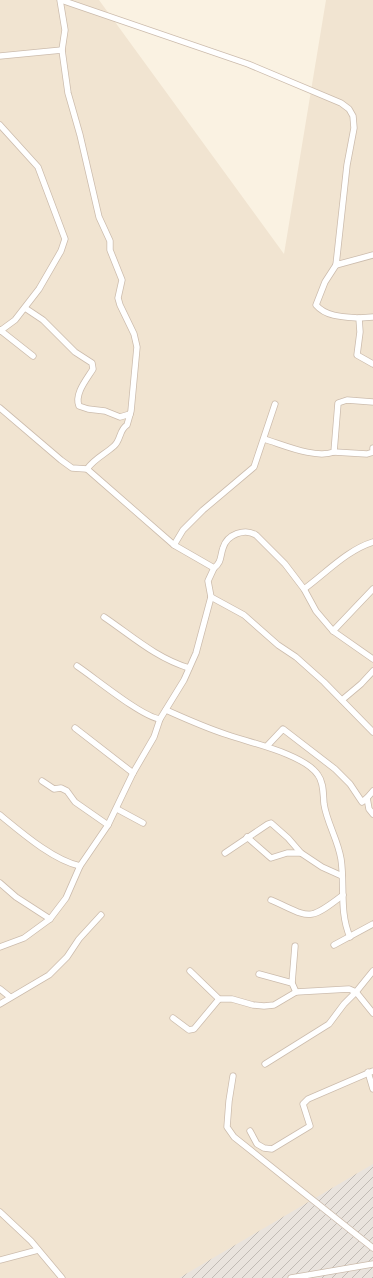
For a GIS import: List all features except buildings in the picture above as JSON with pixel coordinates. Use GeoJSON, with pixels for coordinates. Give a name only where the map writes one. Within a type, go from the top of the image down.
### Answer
{"type":"FeatureCollection","features":[{"type":"Feature","properties":{"kind":"street"},"geometry":{"type":"LineString","coordinates":[[87,469],[93,460],[114,446],[122,428],[127,425],[137,365],[137,347],[134,334],[118,298],[122,280],[110,250],[110,241],[98,217],[94,193],[86,167],[82,141],[68,93],[62,50],[65,30],[61,0],[248,64],[341,103],[349,109],[353,116],[354,128],[347,166],[336,265],[325,282],[316,306],[324,312],[332,315],[358,318],[373,317]]}},
{"type":"Feature","properties":{"kind":"street"},"geometry":{"type":"LineString","coordinates":[[0,56],[62,50]]}},
{"type":"Feature","properties":{"kind":"street"},"geometry":{"type":"LineString","coordinates":[[0,125],[38,167],[65,238],[61,251],[25,308],[15,320],[0,331],[32,356]]}},
{"type":"Feature","properties":{"kind":"street"},"geometry":{"type":"LineString","coordinates":[[336,265],[373,255]]}},
{"type":"Feature","properties":{"kind":"street"},"geometry":{"type":"LineString","coordinates":[[25,308],[43,320],[75,352],[92,363],[93,369],[83,385],[78,398],[79,406],[88,410],[105,411],[120,417],[130,414]]}},
{"type":"Feature","properties":{"kind":"street"},"geometry":{"type":"LineString","coordinates":[[358,318],[360,332],[357,356],[373,364]]}},
{"type":"Feature","properties":{"kind":"street"},"geometry":{"type":"LineString","coordinates":[[334,452],[338,403],[347,400],[373,402]]}},
{"type":"Feature","properties":{"kind":"street"},"geometry":{"type":"LineString","coordinates":[[174,545],[183,530],[202,510],[254,467],[275,404]]}},
{"type":"Feature","properties":{"kind":"street"},"geometry":{"type":"LineString","coordinates":[[0,408],[72,468],[87,469],[174,545],[214,568]]}},
{"type":"Feature","properties":{"kind":"street"},"geometry":{"type":"LineString","coordinates":[[264,439],[310,453],[326,455],[334,452],[367,454],[372,452],[373,448]]}},
{"type":"Feature","properties":{"kind":"street"},"geometry":{"type":"LineString","coordinates":[[0,947],[24,938],[50,919],[66,898],[80,866],[108,825],[133,773],[154,736],[160,719],[184,680],[201,638],[211,597],[208,581],[214,568],[220,562],[223,547],[231,537],[238,533],[251,531],[267,543],[304,589],[316,612],[333,631],[373,659]]}},
{"type":"Feature","properties":{"kind":"street"},"geometry":{"type":"LineString","coordinates":[[304,589],[350,553],[365,544],[373,542]]}},
{"type":"Feature","properties":{"kind":"street"},"geometry":{"type":"LineString","coordinates":[[333,631],[373,588]]}},
{"type":"Feature","properties":{"kind":"street"},"geometry":{"type":"LineString","coordinates":[[211,597],[244,615],[296,657],[342,700],[373,732]]}},
{"type":"Feature","properties":{"kind":"street"},"geometry":{"type":"LineString","coordinates":[[104,617],[160,656],[189,668]]}},
{"type":"Feature","properties":{"kind":"street"},"geometry":{"type":"LineString","coordinates":[[77,666],[153,719],[160,719]]}},
{"type":"Feature","properties":{"kind":"street"},"geometry":{"type":"LineString","coordinates":[[342,700],[361,684],[373,671]]}},
{"type":"Feature","properties":{"kind":"street"},"geometry":{"type":"LineString","coordinates":[[166,710],[218,732],[267,746],[310,765],[321,778],[328,824],[341,859],[342,876],[344,882],[344,920],[350,936]]}},
{"type":"Feature","properties":{"kind":"street"},"geometry":{"type":"LineString","coordinates":[[75,728],[133,773]]}},
{"type":"Feature","properties":{"kind":"street"},"geometry":{"type":"LineString","coordinates":[[267,746],[283,729],[335,769],[350,784],[362,802],[373,791]]}},
{"type":"Feature","properties":{"kind":"street"},"geometry":{"type":"LineString","coordinates":[[42,781],[54,789],[61,788],[67,791],[75,802],[108,825]]}},
{"type":"Feature","properties":{"kind":"street"},"geometry":{"type":"LineString","coordinates":[[367,798],[369,809],[373,814]]}},
{"type":"Feature","properties":{"kind":"street"},"geometry":{"type":"LineString","coordinates":[[117,809],[143,823]]}},
{"type":"Feature","properties":{"kind":"street"},"geometry":{"type":"LineString","coordinates":[[0,815],[46,849],[70,864],[80,866]]}},
{"type":"Feature","properties":{"kind":"street"},"geometry":{"type":"LineString","coordinates":[[225,853],[247,837],[271,823],[288,838],[301,853],[322,867],[342,876]]}},
{"type":"Feature","properties":{"kind":"street"},"geometry":{"type":"LineString","coordinates":[[247,837],[271,858],[287,853],[301,853]]}},
{"type":"Feature","properties":{"kind":"street"},"geometry":{"type":"LineString","coordinates":[[0,883],[16,897],[50,919]]}},
{"type":"Feature","properties":{"kind":"street"},"geometry":{"type":"LineString","coordinates":[[271,900],[307,916],[322,912],[343,895]]}},
{"type":"Feature","properties":{"kind":"street"},"geometry":{"type":"LineString","coordinates":[[0,1004],[49,975],[101,915]]}},
{"type":"Feature","properties":{"kind":"street"},"geometry":{"type":"LineString","coordinates":[[334,945],[373,924]]}},
{"type":"Feature","properties":{"kind":"street"},"geometry":{"type":"LineString","coordinates":[[295,946],[292,983],[296,992]]}},
{"type":"Feature","properties":{"kind":"street"},"geometry":{"type":"LineString","coordinates":[[190,971],[219,999],[232,999],[252,1005],[264,1006],[274,1005],[296,992],[349,989],[356,992],[373,1013]]}},
{"type":"Feature","properties":{"kind":"street"},"geometry":{"type":"LineString","coordinates":[[265,1064],[329,1024],[344,1004],[373,971]]}},
{"type":"Feature","properties":{"kind":"street"},"geometry":{"type":"LineString","coordinates":[[259,974],[292,983]]}},
{"type":"Feature","properties":{"kind":"street"},"geometry":{"type":"LineString","coordinates":[[0,989],[10,997]]}},
{"type":"Feature","properties":{"kind":"street"},"geometry":{"type":"LineString","coordinates":[[173,1018],[189,1030],[194,1029],[219,999]]}},
{"type":"Feature","properties":{"kind":"street"},"geometry":{"type":"LineString","coordinates":[[250,1131],[257,1144],[264,1148],[272,1149],[310,1126],[303,1104],[308,1099],[370,1072],[373,1089]]}},
{"type":"Feature","properties":{"kind":"street"},"geometry":{"type":"LineString","coordinates":[[233,1076],[227,1127],[234,1137],[373,1248]]}},
{"type":"Feature","properties":{"kind":"street"},"geometry":{"type":"LineString","coordinates":[[0,1212],[38,1250],[62,1278]]}},
{"type":"Feature","properties":{"kind":"street"},"geometry":{"type":"LineString","coordinates":[[0,1260],[38,1250]]}},
{"type":"Feature","properties":{"kind":"street"},"geometry":{"type":"LineString","coordinates":[[291,1278],[373,1264]]}},
{"type":"Feature","properties":{"kind":"shaded area"},"geometry":{"type":"Polygon","coordinates":[[[0,0],[99,0],[284,254],[326,0],[373,0],[373,1278],[0,1278],[0,0]]]}},
{"type":"Feature","properties":{"kind":"shaded area"},"geometry":{"type":"Polygon","coordinates":[[[373,1164],[373,1278],[179,1278],[373,1164]]]}}]}
